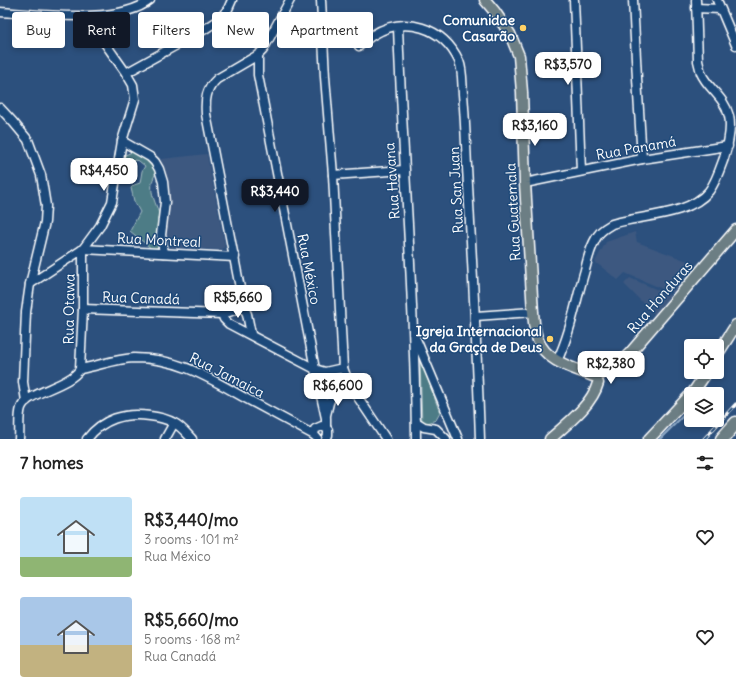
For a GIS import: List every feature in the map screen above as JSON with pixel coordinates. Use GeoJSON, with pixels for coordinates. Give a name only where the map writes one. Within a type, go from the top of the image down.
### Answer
{"type":"FeatureCollection","features":[{"type":"Feature","properties":{"kind":"highway"},"geometry":{"type":"LineString","coordinates":[[722,439],[736,423]]}},
{"type":"Feature","properties":{"kind":"main road","name":"Rua Guatemala"},"geometry":{"type":"LineString","coordinates":[[485,0],[510,34],[518,56],[522,92],[532,312],[535,332],[538,341],[546,354],[557,361],[597,378]]}},
{"type":"Feature","properties":{"kind":"main road","name":"Rua Honduras"},"geometry":{"type":"LineString","coordinates":[[597,378],[619,364],[630,353],[736,230]]}},
{"type":"Feature","properties":{"kind":"main road"},"geometry":{"type":"LineString","coordinates":[[724,344],[736,324]]}},
{"type":"Feature","properties":{"kind":"main road"},"geometry":{"type":"LineString","coordinates":[[550,439],[591,399],[597,378]]}},
{"type":"Feature","properties":{"kind":"main road"},"geometry":{"type":"LineString","coordinates":[[649,439],[694,391],[702,379]]}},
{"type":"Feature","properties":{"kind":"street"},"geometry":{"type":"LineString","coordinates":[[121,12],[136,8],[150,0]]}},
{"type":"Feature","properties":{"kind":"street"},"geometry":{"type":"LineString","coordinates":[[126,72],[202,31],[219,20],[232,0]]}},
{"type":"Feature","properties":{"kind":"street"},"geometry":{"type":"LineString","coordinates":[[251,334],[247,314],[241,302],[241,292],[235,257],[209,128],[205,100],[207,90],[211,84],[258,55],[268,43],[290,0]]}},
{"type":"Feature","properties":{"kind":"street"},"geometry":{"type":"LineString","coordinates":[[321,0],[325,77],[333,175],[343,368],[349,384],[386,439]]}},
{"type":"Feature","properties":{"kind":"street"},"geometry":{"type":"LineString","coordinates":[[574,0],[581,171]]}},
{"type":"Feature","properties":{"kind":"street"},"geometry":{"type":"LineString","coordinates":[[634,0],[642,159]]}},
{"type":"Feature","properties":{"kind":"street"},"geometry":{"type":"LineString","coordinates":[[717,0],[736,45]]}},
{"type":"Feature","properties":{"kind":"street"},"geometry":{"type":"LineString","coordinates":[[557,361],[565,345],[577,296],[590,253],[598,234],[612,224],[677,210],[698,201],[708,191],[716,179],[728,146],[730,117],[722,99],[704,78],[698,61],[696,4],[720,8]]}},
{"type":"Feature","properties":{"kind":"street"},"geometry":{"type":"LineString","coordinates":[[0,12],[73,16]]}},
{"type":"Feature","properties":{"kind":"street","name":"Rua San Juan"},"geometry":{"type":"LineString","coordinates":[[373,35],[398,27],[413,26],[427,29],[437,34],[447,42],[460,63],[466,135],[476,316],[480,439]]}},
{"type":"Feature","properties":{"kind":"street","name":"Rua Havana"},"geometry":{"type":"LineString","coordinates":[[398,27],[413,333],[416,436]]}},
{"type":"Feature","properties":{"kind":"street"},"geometry":{"type":"LineString","coordinates":[[30,284],[83,249],[100,226],[112,202],[122,141],[135,99],[133,85],[126,72],[109,48]]}},
{"type":"Feature","properties":{"kind":"street","name":"Rua México"},"geometry":{"type":"LineString","coordinates":[[258,55],[258,75],[325,414],[319,431],[328,435],[326,439]]}},
{"type":"Feature","properties":{"kind":"street"},"geometry":{"type":"LineString","coordinates":[[0,108],[28,140],[41,175],[46,199],[47,214],[30,284],[24,343],[23,382],[26,400],[20,411],[19,439]]}},
{"type":"Feature","properties":{"kind":"street"},"geometry":{"type":"LineString","coordinates":[[122,141],[150,157],[155,162],[159,170],[163,182],[165,202],[161,235],[164,253]]}},
{"type":"Feature","properties":{"kind":"street","name":"Rua Panamá"},"geometry":{"type":"LineString","coordinates":[[525,182],[642,159],[728,146]]}},
{"type":"Feature","properties":{"kind":"street"},"geometry":{"type":"LineString","coordinates":[[333,175],[404,170]]}},
{"type":"Feature","properties":{"kind":"street","name":"Rua Montreal"},"geometry":{"type":"LineString","coordinates":[[83,249],[235,257]]}},
{"type":"Feature","properties":{"kind":"street","name":"Rua Otawa"},"geometry":{"type":"LineString","coordinates":[[80,369],[83,309],[83,249]]}},
{"type":"Feature","properties":{"kind":"street"},"geometry":{"type":"LineString","coordinates":[[241,302],[231,312],[222,314],[224,319],[229,324],[251,334],[315,369],[325,372],[343,368]]}},
{"type":"Feature","properties":{"kind":"street","name":"Rua Canadá"},"geometry":{"type":"LineString","coordinates":[[83,309],[222,314]]}},
{"type":"Feature","properties":{"kind":"street"},"geometry":{"type":"LineString","coordinates":[[476,316],[532,312]]}},
{"type":"Feature","properties":{"kind":"street","name":"Rua Havana"},"geometry":{"type":"LineString","coordinates":[[413,333],[458,439]]}},
{"type":"Feature","properties":{"kind":"street","name":"Rua Jamaica"},"geometry":{"type":"LineString","coordinates":[[26,400],[63,383],[78,373],[80,369],[132,358],[163,360],[175,363],[204,375],[303,429],[319,431]]}},
{"type":"Feature","properties":{"kind":"street"},"geometry":{"type":"LineString","coordinates":[[320,393],[334,391],[349,384]]}},
{"type":"Feature","properties":{"kind":"street"},"geometry":{"type":"LineString","coordinates":[[325,414],[334,391]]}},
{"type":"Feature","properties":{"kind":"street"},"geometry":{"type":"LineString","coordinates":[[87,439],[108,420],[130,414],[158,417],[174,423],[192,439]]}},
{"type":"Feature","properties":{"kind":"street"},"geometry":{"type":"LineString","coordinates":[[436,428],[448,416]]}},
{"type":"Feature","properties":{"kind":"street"},"geometry":{"type":"LineString","coordinates":[[416,422],[424,427],[436,428],[446,439]]}},
{"type":"Feature","properties":{"kind":"street"},"geometry":{"type":"LineString","coordinates":[[165,439],[174,423]]}},
{"type":"Feature","properties":{"kind":"street"},"geometry":{"type":"LineString","coordinates":[[416,436],[418,430],[424,427]]}},
{"type":"Feature","properties":{"kind":"shaded area"},"geometry":{"type":"Polygon","coordinates":[[[207,154],[225,246],[223,249],[218,250],[171,247],[167,243],[164,235],[166,217],[170,214],[161,159],[207,154]]]}},
{"type":"Feature","properties":{"kind":"shaded area"},"geometry":{"type":"Polygon","coordinates":[[[635,232],[637,242],[690,262],[683,271],[677,295],[625,273],[618,280],[595,262],[606,242],[635,232]]]}},
{"type":"Feature","properties":{"kind":"shaded area"},"geometry":{"type":"Polygon","coordinates":[[[630,278],[672,296],[655,315],[624,284],[630,278]]]}},
{"type":"Feature","properties":{"kind":"green space"},"geometry":{"type":"Polygon","coordinates":[[[132,152],[140,154],[156,173],[153,179],[152,191],[161,222],[161,231],[160,247],[152,249],[130,231],[140,212],[134,201],[131,188],[140,183],[142,171],[145,166],[139,161],[134,160],[133,167],[130,170],[127,168],[126,161],[123,156],[132,152]]]}},
{"type":"Feature","properties":{"kind":"green space"},"geometry":{"type":"Polygon","coordinates":[[[420,358],[440,413],[436,420],[422,425],[420,358]]]}},
{"type":"Feature","properties":{"kind":"green space"},"geometry":{"type":"Polygon","coordinates":[[[330,375],[336,377],[340,382],[329,390],[324,390],[321,381],[322,376],[330,375]]]}},
{"type":"Feature","properties":{"kind":"waterway"},"geometry":{"type":"LineString","coordinates":[[660,439],[684,415]]}},
{"type":"Feature","properties":{"kind":"railway"},"geometry":{"type":"LineString","coordinates":[[704,439],[736,404]]}},
{"type":"Feature","properties":{"kind":"place","name":"Comunidae Casarão"},"geometry":{"type":"Point","coordinates":[523,28]}},
{"type":"Feature","properties":{"kind":"place","name":"Igreja Internacional da Graça de Deus"},"geometry":{"type":"Point","coordinates":[550,339]}}]}
